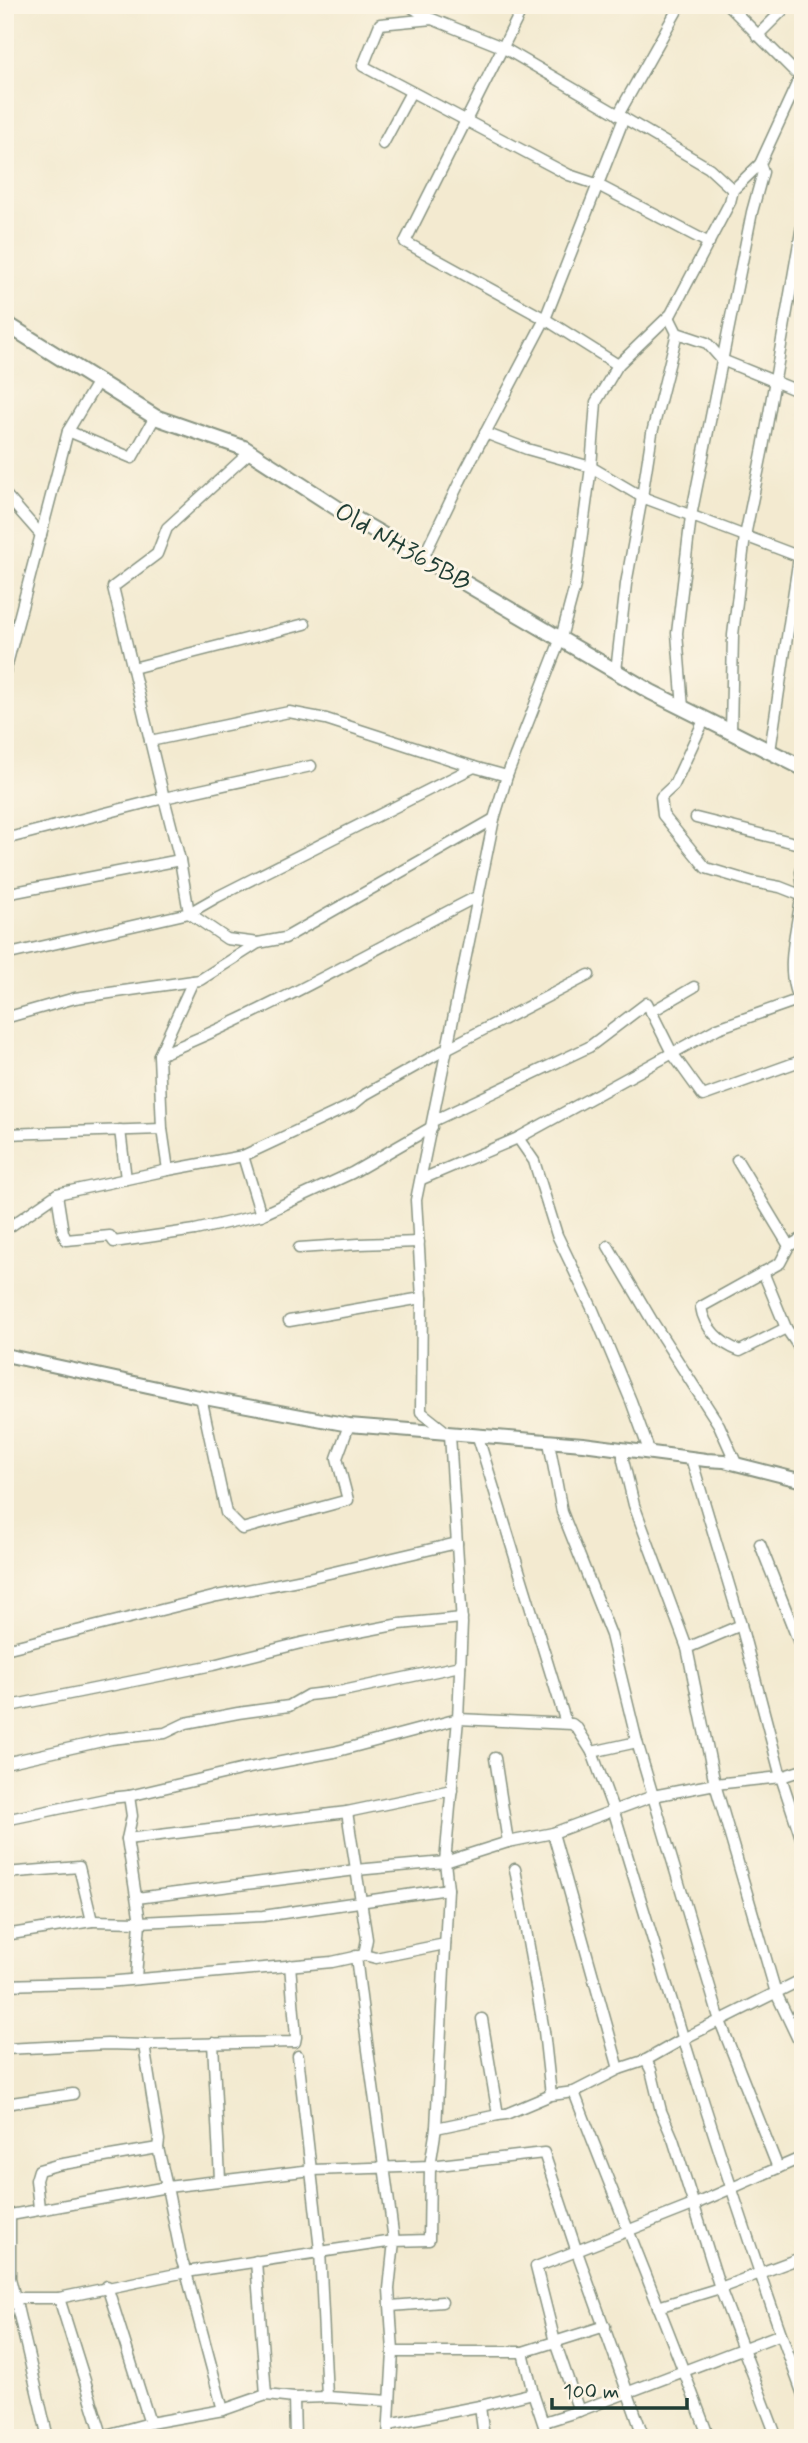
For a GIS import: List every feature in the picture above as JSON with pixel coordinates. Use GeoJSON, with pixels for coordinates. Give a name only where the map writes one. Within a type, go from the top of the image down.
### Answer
{"type":"FeatureCollection","features":[{"type":"Feature","properties":{"kind":"main road","name":"Old NH365BB"},"geometry":{"type":"LineString","coordinates":[[5,323],[155,417],[250,452],[341,510],[651,692],[803,768]]}},
{"type":"Feature","properties":{"kind":"street"},"geometry":{"type":"LineString","coordinates":[[408,5],[432,19],[502,47],[709,167],[733,191]]}},
{"type":"Feature","properties":{"kind":"street"},"geometry":{"type":"LineString","coordinates":[[524,5],[405,242],[545,319],[618,365]]}},
{"type":"Feature","properties":{"kind":"street"},"geometry":{"type":"LineString","coordinates":[[423,558],[545,319],[621,117],[680,5]]}},
{"type":"Feature","properties":{"kind":"street"},"geometry":{"type":"LineString","coordinates":[[10,2300],[59,2298],[107,2286],[320,2250],[394,2241],[429,2240],[430,2166],[436,2128],[448,1889],[445,1862],[458,1719],[462,1618],[450,1435],[421,1412],[422,1298],[416,1200],[494,819],[506,776],[561,638],[575,586],[591,467],[596,402],[618,365],[669,317],[730,202],[733,191],[760,164],[802,77],[728,5]]}},
{"type":"Feature","properties":{"kind":"street"},"geometry":{"type":"LineString","coordinates":[[757,36],[788,5]]}},
{"type":"Feature","properties":{"kind":"street"},"geometry":{"type":"LineString","coordinates":[[432,19],[380,24],[363,66],[569,175],[596,184],[709,243]]}},
{"type":"Feature","properties":{"kind":"street"},"geometry":{"type":"LineString","coordinates":[[383,144],[411,92]]}},
{"type":"Feature","properties":{"kind":"street"},"geometry":{"type":"LineString","coordinates":[[683,708],[677,633],[691,516],[752,212],[763,172],[760,164]]}},
{"type":"Feature","properties":{"kind":"street"},"geometry":{"type":"LineString","coordinates":[[731,732],[733,635],[745,536],[803,220]]}},
{"type":"Feature","properties":{"kind":"street"},"geometry":{"type":"LineString","coordinates":[[616,671],[626,584],[652,433],[677,333],[669,317]]}},
{"type":"Feature","properties":{"kind":"street"},"geometry":{"type":"LineString","coordinates":[[677,333],[707,343],[722,360],[803,393]]}},
{"type":"Feature","properties":{"kind":"street"},"geometry":{"type":"LineString","coordinates":[[5,672],[68,431],[98,381]]}},
{"type":"Feature","properties":{"kind":"street"},"geometry":{"type":"LineString","coordinates":[[68,431],[132,458],[155,417]]}},
{"type":"Feature","properties":{"kind":"street"},"geometry":{"type":"LineString","coordinates":[[485,433],[591,467],[642,497],[800,557]]}},
{"type":"Feature","properties":{"kind":"street"},"geometry":{"type":"LineString","coordinates":[[250,452],[167,528],[157,554],[113,587],[180,860],[189,913],[228,939],[258,943],[285,938],[494,819]]}},
{"type":"Feature","properties":{"kind":"street"},"geometry":{"type":"LineString","coordinates":[[5,494],[41,535]]}},
{"type":"Feature","properties":{"kind":"street"},"geometry":{"type":"LineString","coordinates":[[770,751],[803,530]]}},
{"type":"Feature","properties":{"kind":"street"},"geometry":{"type":"LineString","coordinates":[[133,668],[305,624]]}},
{"type":"Feature","properties":{"kind":"street"},"geometry":{"type":"LineString","coordinates":[[150,741],[289,712],[326,719],[506,776]]}},
{"type":"Feature","properties":{"kind":"street"},"geometry":{"type":"LineString","coordinates":[[422,1179],[518,1138],[718,1028],[801,1002],[791,962],[803,897],[780,887],[706,868],[663,815],[660,797],[674,785],[705,718]]}},
{"type":"Feature","properties":{"kind":"street"},"geometry":{"type":"LineString","coordinates":[[5,839],[164,798],[311,766]]}},
{"type":"Feature","properties":{"kind":"street"},"geometry":{"type":"LineString","coordinates":[[5,955],[189,913],[474,767]]}},
{"type":"Feature","properties":{"kind":"street"},"geometry":{"type":"LineString","coordinates":[[696,818],[803,845]]}},
{"type":"Feature","properties":{"kind":"street"},"geometry":{"type":"LineString","coordinates":[[5,894],[180,860]]}},
{"type":"Feature","properties":{"kind":"street"},"geometry":{"type":"LineString","coordinates":[[803,864],[803,890]]}},
{"type":"Feature","properties":{"kind":"street"},"geometry":{"type":"LineString","coordinates":[[159,1055],[209,1035],[291,995],[379,946],[478,896]]}},
{"type":"Feature","properties":{"kind":"street"},"geometry":{"type":"LineString","coordinates":[[228,939],[230,961]]}},
{"type":"Feature","properties":{"kind":"street"},"geometry":{"type":"LineString","coordinates":[[5,1018],[75,998],[200,980],[258,943]]}},
{"type":"Feature","properties":{"kind":"street"},"geometry":{"type":"LineString","coordinates":[[5,1230],[57,1194],[243,1156],[354,1104],[366,1094],[448,1048],[589,975]]}},
{"type":"Feature","properties":{"kind":"street"},"geometry":{"type":"LineString","coordinates":[[168,1170],[162,1129],[159,1055],[193,981]]}},
{"type":"Feature","properties":{"kind":"street"},"geometry":{"type":"LineString","coordinates":[[651,1012],[694,986]]}},
{"type":"Feature","properties":{"kind":"street"},"geometry":{"type":"LineString","coordinates":[[57,1194],[66,1240],[110,1236],[114,1242],[195,1230],[261,1215],[352,1173],[432,1124],[589,1047],[647,1003],[672,1052],[703,1096],[803,1060]]}},
{"type":"Feature","properties":{"kind":"street"},"geometry":{"type":"LineString","coordinates":[[5,1134],[162,1129]]}},
{"type":"Feature","properties":{"kind":"street"},"geometry":{"type":"LineString","coordinates":[[120,1130],[127,1179]]}},
{"type":"Feature","properties":{"kind":"street"},"geometry":{"type":"LineString","coordinates":[[518,1138],[534,1161],[557,1236],[607,1344],[650,1453]]}},
{"type":"Feature","properties":{"kind":"street"},"geometry":{"type":"LineString","coordinates":[[243,1156],[261,1215]]}},
{"type":"Feature","properties":{"kind":"street"},"geometry":{"type":"LineString","coordinates":[[737,1160],[789,1246]]}},
{"type":"Feature","properties":{"kind":"street"},"geometry":{"type":"LineString","coordinates":[[786,1328],[740,1351],[724,1343],[702,1319],[701,1307],[780,1263],[789,1246],[803,1238]]}},
{"type":"Feature","properties":{"kind":"street"},"geometry":{"type":"LineString","coordinates":[[299,1248],[419,1242]]}},
{"type":"Feature","properties":{"kind":"street"},"geometry":{"type":"LineString","coordinates":[[608,1246],[653,1324],[719,1425],[736,1463]]}},
{"type":"Feature","properties":{"kind":"street"},"geometry":{"type":"LineString","coordinates":[[763,1272],[786,1328],[803,1353]]}},
{"type":"Feature","properties":{"kind":"street"},"geometry":{"type":"LineString","coordinates":[[289,1321],[422,1298]]}},
{"type":"Feature","properties":{"kind":"street"},"geometry":{"type":"LineString","coordinates":[[5,1355],[349,1425],[549,1442],[736,1463],[803,1481]]}},
{"type":"Feature","properties":{"kind":"street"},"geometry":{"type":"LineString","coordinates":[[201,1397],[226,1513],[242,1529],[348,1500],[337,1458],[349,1425]]}},
{"type":"Feature","properties":{"kind":"street"},"geometry":{"type":"LineString","coordinates":[[478,1437],[566,1723]]}},
{"type":"Feature","properties":{"kind":"street"},"geometry":{"type":"LineString","coordinates":[[549,1442],[562,1512],[611,1634],[637,1742],[720,2021],[778,2168]]}},
{"type":"Feature","properties":{"kind":"street"},"geometry":{"type":"LineString","coordinates":[[623,1450],[634,1506],[687,1648],[715,1784],[776,1993],[803,2050]]}},
{"type":"Feature","properties":{"kind":"street"},"geometry":{"type":"LineString","coordinates":[[691,1458],[741,1625],[781,1777],[803,1844]]}},
{"type":"Feature","properties":{"kind":"street"},"geometry":{"type":"LineString","coordinates":[[5,1650],[217,1596],[457,1543]]}},
{"type":"Feature","properties":{"kind":"street"},"geometry":{"type":"LineString","coordinates":[[760,1544],[803,1653]]}},
{"type":"Feature","properties":{"kind":"street"},"geometry":{"type":"LineString","coordinates":[[5,1707],[213,1665],[301,1643],[401,1624],[462,1618]]}},
{"type":"Feature","properties":{"kind":"street"},"geometry":{"type":"LineString","coordinates":[[687,1648],[741,1625]]}},
{"type":"Feature","properties":{"kind":"street"},"geometry":{"type":"LineString","coordinates":[[5,1763],[111,1739],[165,1733],[186,1723],[289,1706],[308,1695],[343,1691],[460,1666]]}},
{"type":"Feature","properties":{"kind":"street"},"geometry":{"type":"LineString","coordinates":[[5,1820],[334,1752],[458,1719],[566,1723],[577,1728],[592,1752],[614,1812],[731,2189],[803,2395]]}},
{"type":"Feature","properties":{"kind":"street"},"geometry":{"type":"LineString","coordinates":[[592,1752],[637,1742]]}},
{"type":"Feature","properties":{"kind":"street"},"geometry":{"type":"LineString","coordinates":[[495,1758],[508,1842]]}},
{"type":"Feature","properties":{"kind":"street"},"geometry":{"type":"LineString","coordinates":[[137,1898],[356,1870],[445,1862],[508,1842],[554,1833],[653,1796],[715,1784],[781,1777],[803,1770]]}},
{"type":"Feature","properties":{"kind":"street"},"geometry":{"type":"LineString","coordinates":[[127,1839],[347,1812],[452,1790]]}},
{"type":"Feature","properties":{"kind":"street"},"geometry":{"type":"LineString","coordinates":[[130,1796],[132,1816],[127,1839],[140,1922],[136,1978]]}},
{"type":"Feature","properties":{"kind":"street"},"geometry":{"type":"LineString","coordinates":[[347,1812],[367,1939],[360,1956],[394,2241],[389,2290],[393,2352],[388,2438]]}},
{"type":"Feature","properties":{"kind":"street"},"geometry":{"type":"LineString","coordinates":[[554,1833],[619,2069]]}},
{"type":"Feature","properties":{"kind":"street"},"geometry":{"type":"LineString","coordinates":[[5,1873],[79,1867],[92,1921]]}},
{"type":"Feature","properties":{"kind":"street"},"geometry":{"type":"LineString","coordinates":[[514,1869],[544,2031],[551,2095]]}},
{"type":"Feature","properties":{"kind":"street"},"geometry":{"type":"LineString","coordinates":[[5,1935],[92,1921],[140,1922],[263,1916],[448,1889]]}},
{"type":"Feature","properties":{"kind":"street"},"geometry":{"type":"LineString","coordinates":[[5,1985],[107,1982],[332,1962],[360,1956],[376,1958],[445,1944]]}},
{"type":"Feature","properties":{"kind":"street"},"geometry":{"type":"LineString","coordinates":[[5,2049],[107,2044],[295,2042],[290,1965]]}},
{"type":"Feature","properties":{"kind":"street"},"geometry":{"type":"LineString","coordinates":[[436,2128],[506,2114],[551,2095],[573,2092],[619,2069],[646,2060],[803,1979]]}},
{"type":"Feature","properties":{"kind":"street"},"geometry":{"type":"LineString","coordinates":[[482,2019],[498,2115]]}},
{"type":"Feature","properties":{"kind":"street"},"geometry":{"type":"LineString","coordinates":[[213,2043],[220,2179]]}},
{"type":"Feature","properties":{"kind":"street"},"geometry":{"type":"LineString","coordinates":[[144,2045],[158,2148],[186,2272],[223,2410]]}},
{"type":"Feature","properties":{"kind":"street"},"geometry":{"type":"LineString","coordinates":[[298,2056],[320,2250],[327,2397]]}},
{"type":"Feature","properties":{"kind":"street"},"geometry":{"type":"LineString","coordinates":[[646,2060],[720,2288],[777,2438]]}},
{"type":"Feature","properties":{"kind":"street"},"geometry":{"type":"LineString","coordinates":[[573,2092],[626,2230],[685,2371],[709,2438]]}},
{"type":"Feature","properties":{"kind":"street"},"geometry":{"type":"LineString","coordinates":[[5,2104],[74,2094]]}},
{"type":"Feature","properties":{"kind":"street"},"geometry":{"type":"LineString","coordinates":[[39,2208],[36,2180],[39,2170],[158,2148]]}},
{"type":"Feature","properties":{"kind":"street"},"geometry":{"type":"LineString","coordinates":[[48,2438],[10,2300],[7,2216],[39,2208],[220,2179],[312,2170],[430,2166],[544,2153],[644,2438]]}},
{"type":"Feature","properties":{"kind":"street"},"geometry":{"type":"LineString","coordinates":[[579,2412],[555,2342],[536,2267],[693,2205],[803,2157]]}},
{"type":"Feature","properties":{"kind":"street"},"geometry":{"type":"LineString","coordinates":[[658,2307],[803,2258]]}},
{"type":"Feature","properties":{"kind":"street"},"geometry":{"type":"LineString","coordinates":[[256,2260],[266,2395]]}},
{"type":"Feature","properties":{"kind":"street"},"geometry":{"type":"LineString","coordinates":[[107,2286],[150,2423]]}},
{"type":"Feature","properties":{"kind":"street"},"geometry":{"type":"LineString","coordinates":[[59,2298],[98,2437],[150,2423],[223,2410],[266,2395],[390,2402]]}},
{"type":"Feature","properties":{"kind":"street"},"geometry":{"type":"LineString","coordinates":[[391,2306],[442,2302]]}},
{"type":"Feature","properties":{"kind":"street"},"geometry":{"type":"LineString","coordinates":[[393,2352],[523,2352],[605,2326]]}},
{"type":"Feature","properties":{"kind":"street"},"geometry":{"type":"LineString","coordinates":[[544,2422],[579,2412],[780,2334]]}},
{"type":"Feature","properties":{"kind":"street"},"geometry":{"type":"LineString","coordinates":[[523,2352],[548,2438]]}},
{"type":"Feature","properties":{"kind":"street"},"geometry":{"type":"LineString","coordinates":[[389,2424],[533,2393]]}},
{"type":"Feature","properties":{"kind":"street"},"geometry":{"type":"LineString","coordinates":[[294,2398],[295,2438]]}},
{"type":"Feature","properties":{"kind":"street"},"geometry":{"type":"LineString","coordinates":[[480,2406],[484,2438]]}}]}
